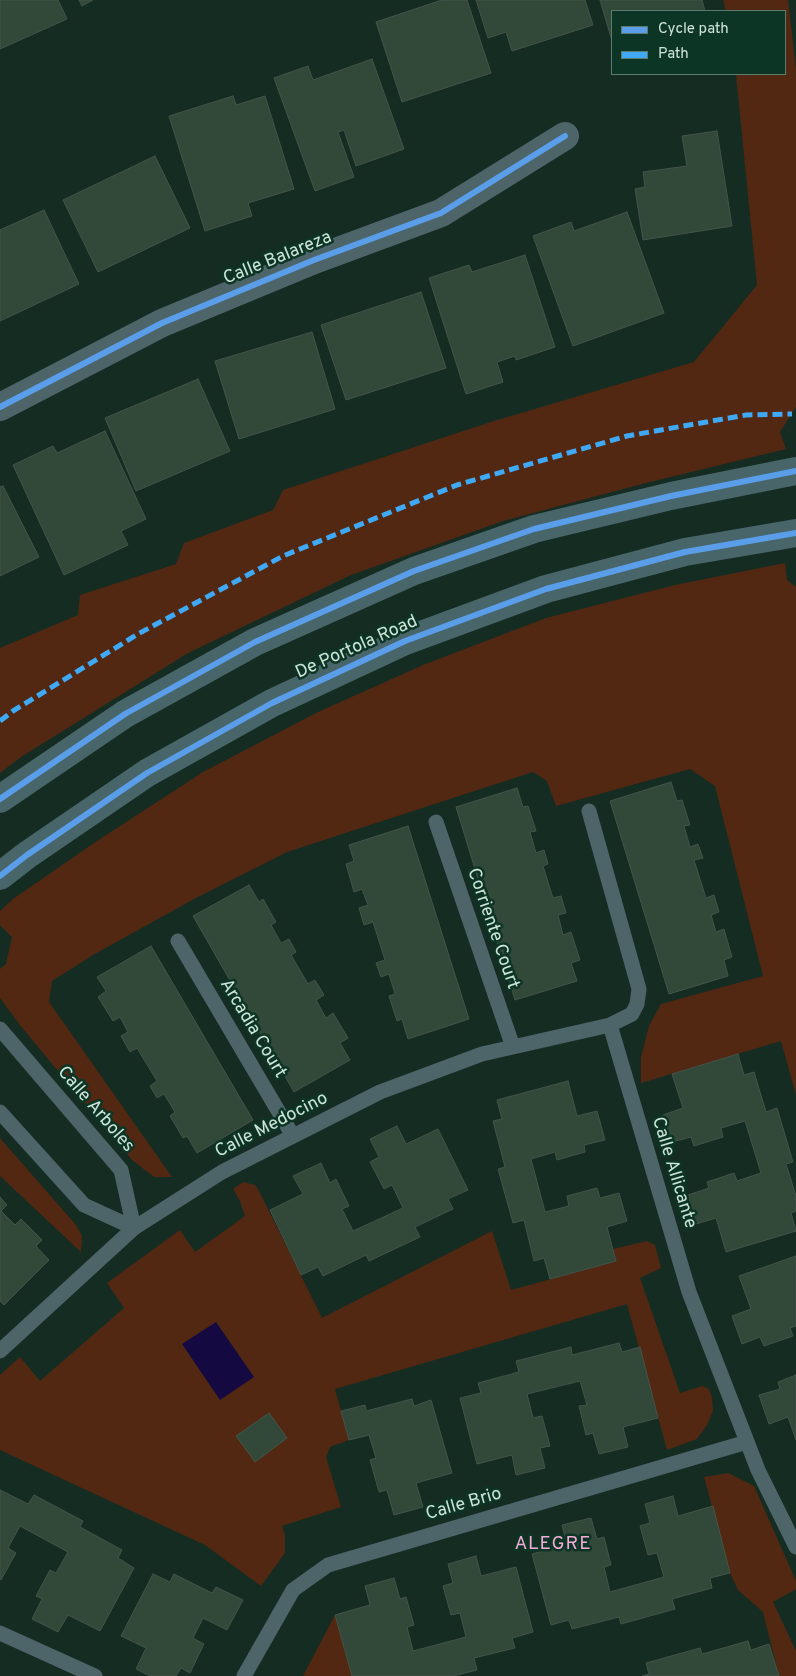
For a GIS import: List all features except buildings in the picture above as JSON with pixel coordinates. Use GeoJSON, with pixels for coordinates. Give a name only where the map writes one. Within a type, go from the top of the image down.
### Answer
{"type":"FeatureCollection","features":[{"type":"Feature","properties":{"kind":"main road"},"geometry":{"type":"LineString","coordinates":[[0,798],[125,714],[255,642],[414,571],[534,529],[671,496],[796,471]]}},
{"type":"Feature","properties":{"kind":"main road","name":"De Portola Road"},"geometry":{"type":"LineString","coordinates":[[0,876],[27,855],[147,773],[272,703],[405,641],[546,589],[685,552],[796,533]]}},
{"type":"Feature","properties":{"kind":"street","name":"Calle Balareza"},"geometry":{"type":"LineString","coordinates":[[0,407],[162,323],[314,260],[441,213],[565,136]]}},
{"type":"Feature","properties":{"kind":"lane"},"geometry":{"type":"LineString","coordinates":[[589,811],[639,989],[637,1004],[632,1014],[610,1025]]}},
{"type":"Feature","properties":{"kind":"lane","name":"Corriente Court"},"geometry":{"type":"LineString","coordinates":[[436,822],[513,1047]]}},
{"type":"Feature","properties":{"kind":"lane","name":"Arcadia Court"},"geometry":{"type":"LineString","coordinates":[[178,941],[293,1136]]}},
{"type":"Feature","properties":{"kind":"lane","name":"Calle Medocino"},"geometry":{"type":"LineString","coordinates":[[3,1343],[134,1228],[222,1172],[380,1092],[482,1054],[610,1025]]}},
{"type":"Feature","properties":{"kind":"lane","name":"Calle Allicante"},"geometry":{"type":"LineString","coordinates":[[610,1025],[689,1292],[758,1470],[796,1547]]}},
{"type":"Feature","properties":{"kind":"lane","name":"Calle Arboles"},"geometry":{"type":"LineString","coordinates":[[0,1029],[122,1170],[134,1228]]}},
{"type":"Feature","properties":{"kind":"lane"},"geometry":{"type":"LineString","coordinates":[[0,1112],[84,1205],[134,1228]]}},
{"type":"Feature","properties":{"kind":"lane","name":"Calle Brio"},"geometry":{"type":"LineString","coordinates":[[244,1676],[293,1590],[328,1565],[747,1442]]}},
{"type":"Feature","properties":{"kind":"lane"},"geometry":{"type":"LineString","coordinates":[[0,1633],[95,1676]]}},
{"type":"Feature","properties":{"kind":"shaded area"},"geometry":{"type":"Polygon","coordinates":[[[723,0],[788,0],[796,69],[796,407],[780,432],[786,449],[646,483],[503,521],[351,575],[188,653],[21,757],[0,773],[0,648],[78,615],[80,595],[176,564],[184,543],[273,510],[283,490],[494,421],[694,362],[757,285],[736,75],[786,75],[786,10],[726,10],[723,0]]]}},
{"type":"Feature","properties":{"kind":"shaded area"},"geometry":{"type":"Polygon","coordinates":[[[785,563],[787,580],[796,587],[796,1095],[781,1041],[641,1083],[641,1057],[649,1026],[661,1004],[763,976],[715,786],[690,769],[556,806],[547,781],[533,772],[287,852],[194,899],[93,955],[52,981],[49,1002],[172,1177],[154,1177],[132,1160],[19,1024],[0,998],[0,969],[6,964],[12,937],[0,925],[0,911],[13,899],[94,843],[203,772],[318,712],[423,665],[546,618],[675,585],[785,563]]]}},
{"type":"Feature","properties":{"kind":"shaded area"},"geometry":{"type":"Polygon","coordinates":[[[0,1138],[76,1225],[82,1236],[81,1252],[0,1176],[0,1138]]]}},
{"type":"Feature","properties":{"kind":"shaded area"},"geometry":{"type":"Polygon","coordinates":[[[243,1182],[255,1185],[258,1189],[322,1318],[492,1231],[511,1290],[616,1261],[613,1249],[647,1241],[655,1245],[661,1268],[640,1278],[680,1393],[702,1386],[709,1389],[712,1397],[713,1411],[707,1425],[697,1439],[667,1450],[627,1304],[335,1389],[349,1440],[330,1447],[326,1457],[341,1507],[282,1526],[285,1535],[285,1553],[261,1586],[205,1545],[0,1450],[0,1375],[20,1357],[40,1381],[124,1308],[107,1283],[180,1230],[195,1252],[245,1216],[240,1201],[233,1189],[243,1182]]]}},
{"type":"Feature","properties":{"kind":"shaded area"},"geometry":{"type":"Polygon","coordinates":[[[216,1322],[254,1377],[220,1400],[182,1344],[216,1322]]]}},
{"type":"Feature","properties":{"kind":"shaded area"},"geometry":{"type":"Polygon","coordinates":[[[728,1473],[754,1486],[796,1581],[796,1589],[773,1602],[796,1651],[796,1676],[779,1676],[763,1612],[738,1590],[730,1573],[704,1477],[728,1473]]]}},
{"type":"Feature","properties":{"kind":"shaded area"},"geometry":{"type":"Polygon","coordinates":[[[335,1615],[352,1676],[303,1676],[335,1615]]]}},
{"type":"Feature","properties":{"kind":"marked path"},"geometry":{"type":"LineString","coordinates":[[0,721],[13,711],[138,634],[283,556],[457,485],[627,436],[746,415],[792,414]]}},
{"type":"Feature","properties":{"kind":"cycle path"},"geometry":{"type":"LineString","coordinates":[[0,407],[162,323],[314,260],[441,213],[565,136]]}},
{"type":"Feature","properties":{"kind":"cycle path"},"geometry":{"type":"LineString","coordinates":[[0,799],[125,714],[255,642],[414,571],[534,529],[671,496],[796,471]]}},
{"type":"Feature","properties":{"kind":"cycle path"},"geometry":{"type":"LineString","coordinates":[[0,876],[27,855],[147,773],[272,703],[405,641],[546,589],[685,552],[796,533]]}},
{"type":"Feature","properties":{"kind":"district","name":"ALEGRE"},"geometry":{"type":"Point","coordinates":[553,1545]}}]}
